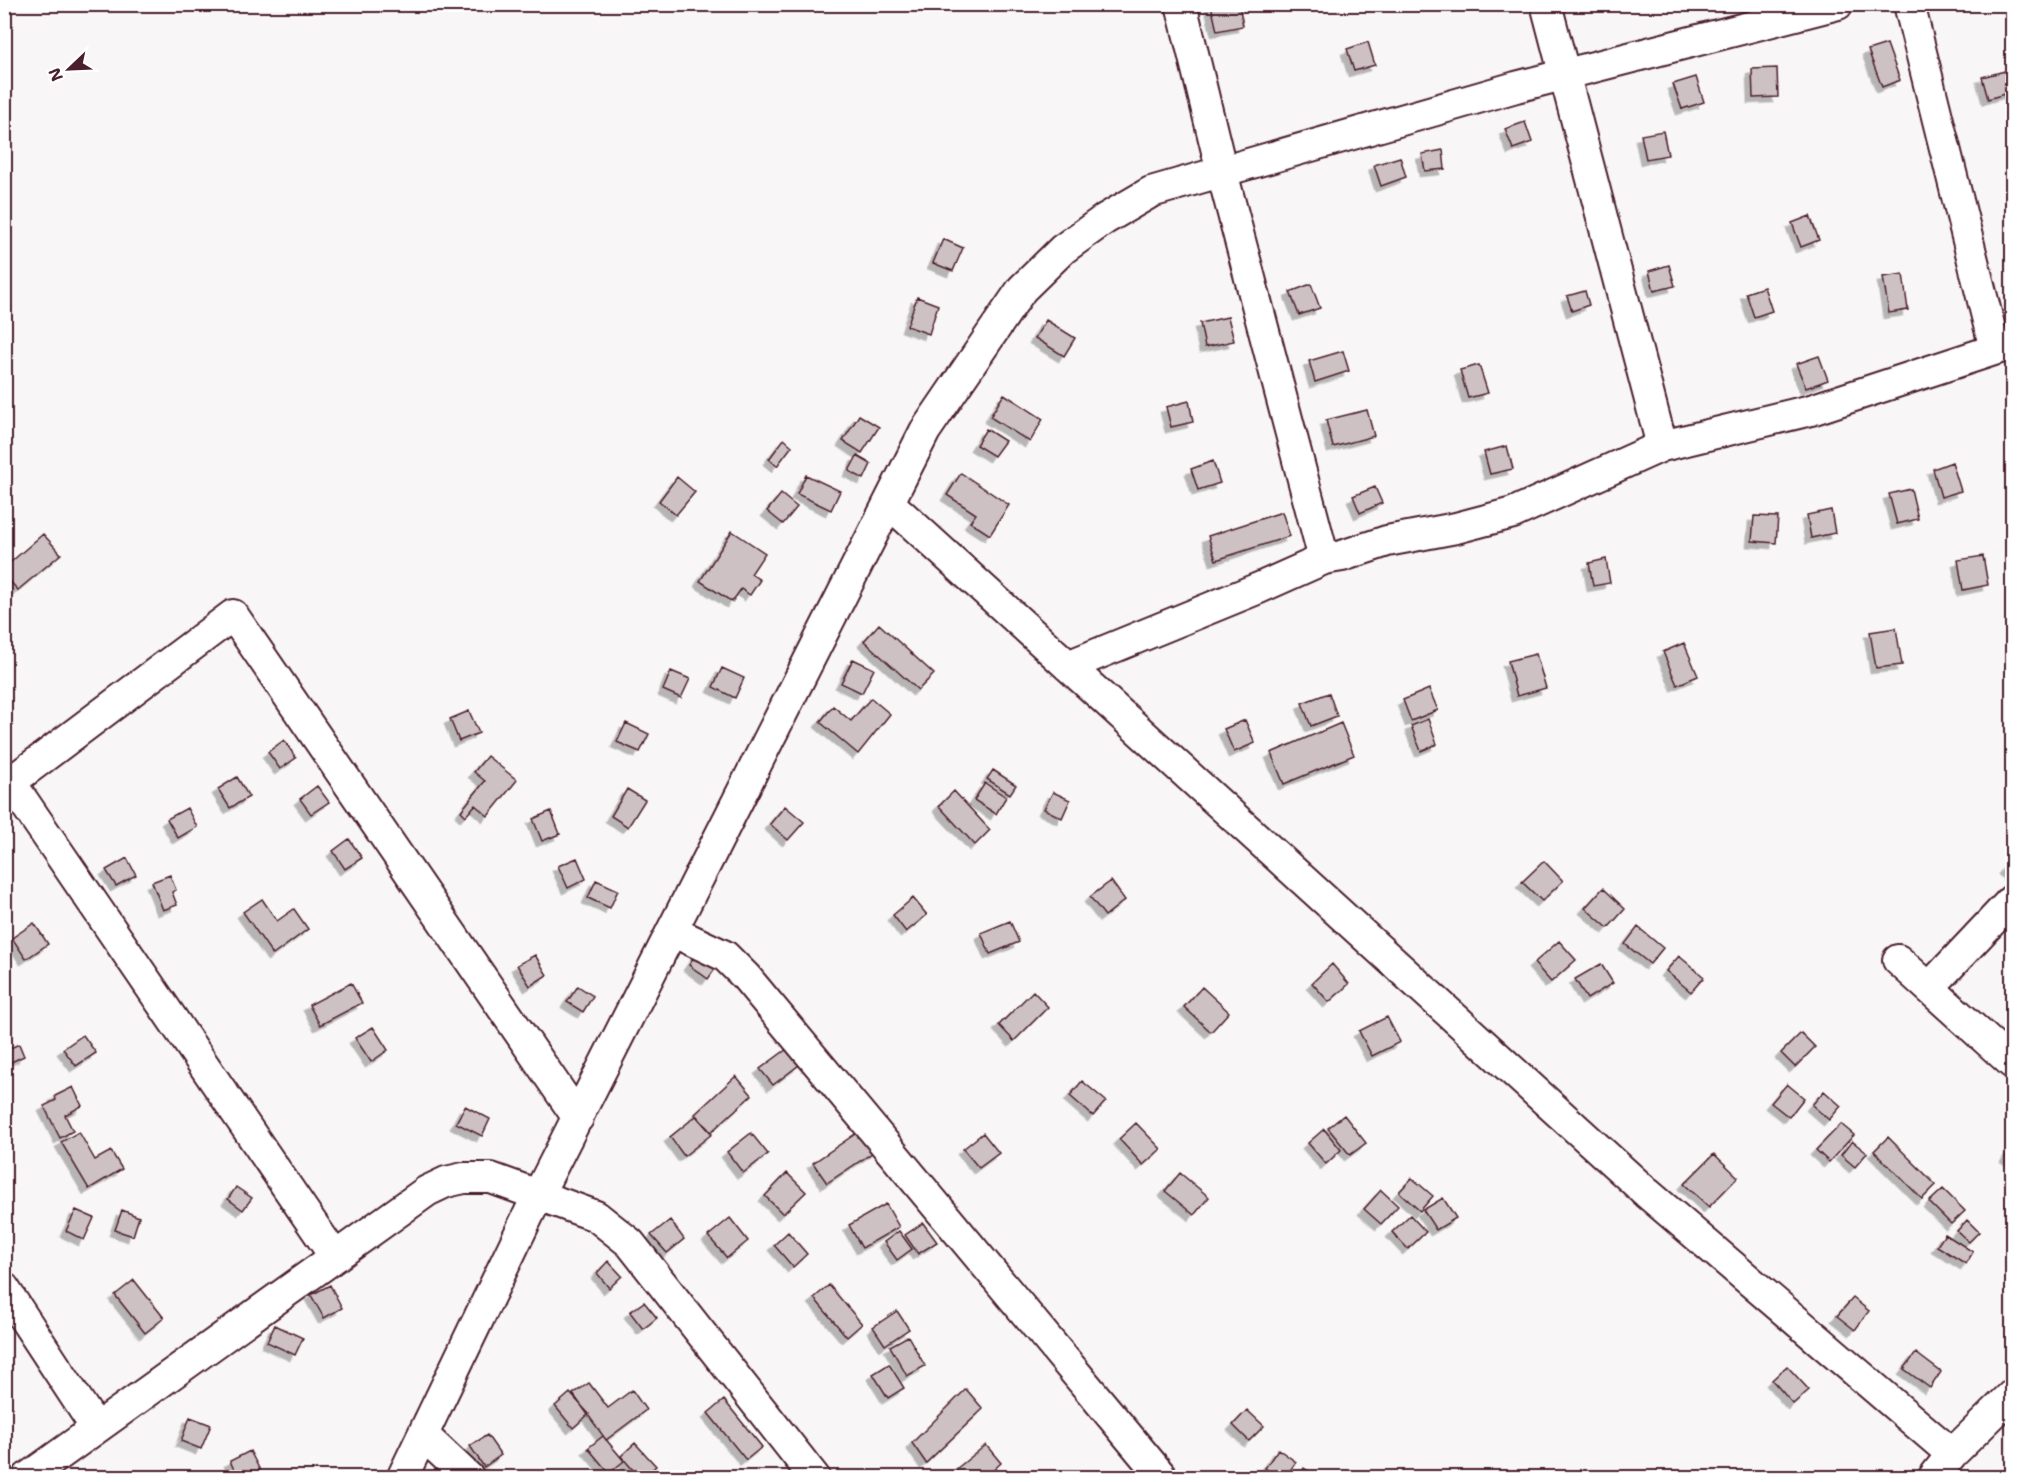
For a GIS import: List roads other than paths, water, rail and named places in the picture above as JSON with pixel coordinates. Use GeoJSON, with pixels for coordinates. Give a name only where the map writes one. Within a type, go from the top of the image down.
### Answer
{"type":"FeatureCollection","features":[{"type":"Feature","properties":{"kind":"street"},"geometry":{"type":"LineString","coordinates":[[1181,4],[1222,172],[1324,559]]}},
{"type":"Feature","properties":{"kind":"street"},"geometry":{"type":"LineString","coordinates":[[1546,4],[1662,446]]}},
{"type":"Feature","properties":{"kind":"street"},"geometry":{"type":"LineString","coordinates":[[402,1478],[538,1195],[925,431],[1022,289],[1063,249],[1105,219],[1151,192],[1516,87],[1838,4]]}},
{"type":"Feature","properties":{"kind":"street"},"geometry":{"type":"LineString","coordinates":[[1068,666],[1324,559],[1342,556],[1387,541],[1456,528],[1513,513],[1662,446],[1811,410],[2004,347],[1909,4]]}},
{"type":"Feature","properties":{"kind":"street"},"geometry":{"type":"LineString","coordinates":[[889,503],[1647,1193],[1952,1454]]}},
{"type":"Feature","properties":{"kind":"street"},"geometry":{"type":"LineString","coordinates":[[335,1257],[8,785],[232,615],[578,1118]]}},
{"type":"Feature","properties":{"kind":"street"},"geometry":{"type":"LineString","coordinates":[[1929,988],[2013,900]]}},
{"type":"Feature","properties":{"kind":"street"},"geometry":{"type":"LineString","coordinates":[[672,931],[725,956],[746,976],[1163,1478]]}},
{"type":"Feature","properties":{"kind":"street"},"geometry":{"type":"LineString","coordinates":[[1898,960],[2013,1063]]}},
{"type":"Feature","properties":{"kind":"street"},"geometry":{"type":"LineString","coordinates":[[27,1478],[427,1191],[446,1182],[464,1178],[491,1178],[596,1216],[630,1243],[815,1478]]}},
{"type":"Feature","properties":{"kind":"street"},"geometry":{"type":"LineString","coordinates":[[4,1288],[96,1428]]}},
{"type":"Feature","properties":{"kind":"street"},"geometry":{"type":"LineString","coordinates":[[1933,1478],[1952,1454],[2013,1395]]}},
{"type":"Feature","properties":{"kind":"street"},"geometry":{"type":"LineString","coordinates":[[423,1435],[469,1478]]}}]}
